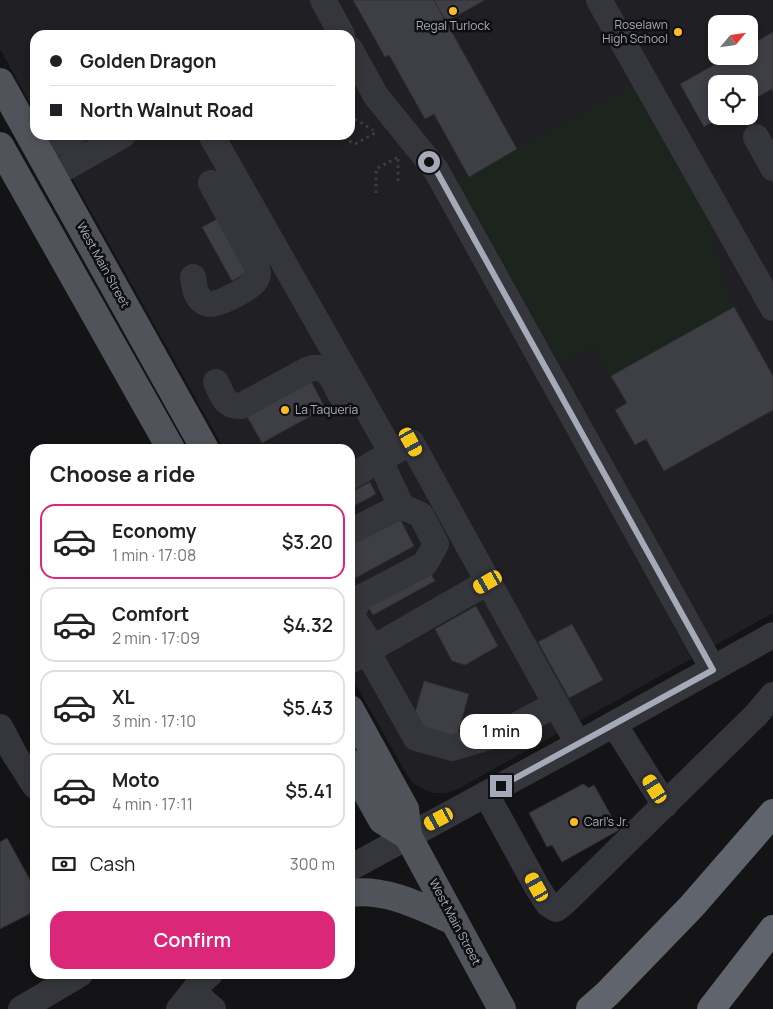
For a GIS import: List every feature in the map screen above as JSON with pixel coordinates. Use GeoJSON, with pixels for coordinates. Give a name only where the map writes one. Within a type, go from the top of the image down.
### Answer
{"type":"FeatureCollection","features":[{"type":"Feature","properties":{"kind":"highway"},"geometry":{"type":"LineString","coordinates":[[590,1009],[607,994],[692,906],[773,813]]}},
{"type":"Feature","properties":{"kind":"highway"},"geometry":{"type":"LineString","coordinates":[[711,1009],[773,930]]}},
{"type":"Feature","properties":{"kind":"main road","name":"West Main Street"},"geometry":{"type":"LineString","coordinates":[[0,82],[30,134]]}},
{"type":"Feature","properties":{"kind":"main road","name":"West Main Street"},"geometry":{"type":"LineString","coordinates":[[34,140],[202,444]]}},
{"type":"Feature","properties":{"kind":"main road"},"geometry":{"type":"LineString","coordinates":[[0,146],[168,444]]}},
{"type":"Feature","properties":{"kind":"main road","name":"West Main Street"},"geometry":{"type":"LineString","coordinates":[[355,718],[405,809],[408,836],[502,1009]]}},
{"type":"Feature","properties":{"kind":"main road","name":"West Main Street"},"geometry":{"type":"LineString","coordinates":[[355,772],[382,820],[408,836]]}},
{"type":"Feature","properties":{"kind":"main road"},"geometry":{"type":"LineString","coordinates":[[355,893],[372,892],[387,895],[454,920]]}},
{"type":"Feature","properties":{"kind":"street"},"geometry":{"type":"LineString","coordinates":[[323,0],[339,30]]}},
{"type":"Feature","properties":{"kind":"street"},"geometry":{"type":"LineString","coordinates":[[599,0],[773,308]]}},
{"type":"Feature","properties":{"kind":"street"},"geometry":{"type":"LineString","coordinates":[[355,58],[376,96],[436,170],[713,670]]}},
{"type":"Feature","properties":{"kind":"street"},"geometry":{"type":"LineString","coordinates":[[756,137],[773,168]]}},
{"type":"Feature","properties":{"kind":"street"},"geometry":{"type":"LineString","coordinates":[[37,146],[52,145],[62,140]]}},
{"type":"Feature","properties":{"kind":"street"},"geometry":{"type":"LineString","coordinates":[[52,175],[114,140]]}},
{"type":"Feature","properties":{"kind":"street"},"geometry":{"type":"LineString","coordinates":[[214,140],[386,457],[401,506],[421,515],[436,544],[425,564],[360,598],[355,607]]}},
{"type":"Feature","properties":{"kind":"street"},"geometry":{"type":"LineString","coordinates":[[192,277],[198,298],[205,303],[212,304],[220,303],[249,287],[258,276],[258,268],[212,183]]}},
{"type":"Feature","properties":{"kind":"street"},"geometry":{"type":"LineString","coordinates":[[216,382],[228,403],[232,406],[238,406],[244,405],[307,370],[314,367],[321,368],[330,376],[356,422]]}},
{"type":"Feature","properties":{"kind":"street"},"geometry":{"type":"LineString","coordinates":[[355,474],[411,442],[578,744]]}},
{"type":"Feature","properties":{"kind":"street"},"geometry":{"type":"LineString","coordinates":[[355,529],[401,506]]}},
{"type":"Feature","properties":{"kind":"street"},"geometry":{"type":"LineString","coordinates":[[363,653],[488,582]]}},
{"type":"Feature","properties":{"kind":"street"},"geometry":{"type":"LineString","coordinates":[[355,628],[363,653],[416,738],[452,748],[502,733],[556,704]]}},
{"type":"Feature","properties":{"kind":"street"},"geometry":{"type":"LineString","coordinates":[[355,865],[772,637]]}},
{"type":"Feature","properties":{"kind":"street"},"geometry":{"type":"LineString","coordinates":[[486,794],[537,887],[548,904],[556,909],[665,806],[756,715],[773,695]]}},
{"type":"Feature","properties":{"kind":"street"},"geometry":{"type":"LineString","coordinates":[[614,724],[665,806]]}},
{"type":"Feature","properties":{"kind":"street"},"geometry":{"type":"LineString","coordinates":[[0,727],[8,759],[30,781]]}},
{"type":"Feature","properties":{"kind":"street"},"geometry":{"type":"LineString","coordinates":[[21,1009],[72,979]]}},
{"type":"Feature","properties":{"kind":"street"},"geometry":{"type":"LineString","coordinates":[[194,992],[213,1009]]}},
{"type":"Feature","properties":{"kind":"path"},"geometry":{"type":"LineString","coordinates":[[355,120],[385,136]]}},
{"type":"Feature","properties":{"kind":"path"},"geometry":{"type":"LineString","coordinates":[[347,140],[355,144],[377,132]]}},
{"type":"Feature","properties":{"kind":"path"},"geometry":{"type":"LineString","coordinates":[[398,150],[398,182]]}},
{"type":"Feature","properties":{"kind":"path"},"geometry":{"type":"LineString","coordinates":[[376,193],[376,168],[398,157]]}},
{"type":"Feature","properties":{"kind":"shaded area"},"geometry":{"type":"Polygon","coordinates":[[[0,0],[773,0],[773,613],[458,789],[445,793],[433,793],[414,784],[407,775],[355,683],[355,444],[221,444],[51,140],[355,140],[355,30],[30,30],[30,103],[0,49],[0,0]]]}},
{"type":"Feature","properties":{"kind":"shaded area"},"geometry":{"type":"Polygon","coordinates":[[[635,84],[709,218],[724,287],[734,307],[611,376],[593,345],[559,364],[457,183],[635,84]]]}},
{"type":"Feature","properties":{"kind":"building"},"geometry":{"type":"Polygon","coordinates":[[[353,0],[434,0],[517,149],[469,177],[434,114],[425,119],[389,55],[385,57],[353,0]]]}},
{"type":"Feature","properties":{"kind":"building","name":"Regal Turlock"},"geometry":{"type":"Polygon","coordinates":[[[434,0],[485,0],[446,22],[434,0]]]}},
{"type":"Feature","properties":{"kind":"building"},"geometry":{"type":"Polygon","coordinates":[[[773,32],[773,92],[772,89],[758,97],[758,75],[708,75],[708,125],[704,127],[680,84],[714,65],[758,65],[758,41],[773,32]]]}},
{"type":"Feature","properties":{"kind":"building"},"geometry":{"type":"Polygon","coordinates":[[[221,217],[251,270],[232,281],[202,227],[221,217]]]}},
{"type":"Feature","properties":{"kind":"building"},"geometry":{"type":"Polygon","coordinates":[[[734,307],[773,376],[773,410],[664,471],[646,439],[635,445],[615,410],[627,403],[611,376],[734,307]]]}},
{"type":"Feature","properties":{"kind":"building","name":"La Taqueria"},"geometry":{"type":"Polygon","coordinates":[[[309,377],[325,408],[262,443],[245,413],[309,377]]]}},
{"type":"Feature","properties":{"kind":"building"},"geometry":{"type":"Polygon","coordinates":[[[370,482],[376,494],[355,505],[355,490],[370,482]]]}},
{"type":"Feature","properties":{"kind":"building"},"geometry":{"type":"Polygon","coordinates":[[[398,515],[414,546],[355,578],[355,538],[398,515]]]}},
{"type":"Feature","properties":{"kind":"building"},"geometry":{"type":"Polygon","coordinates":[[[429,571],[435,581],[373,615],[367,605],[429,571]]]}},
{"type":"Feature","properties":{"kind":"building"},"geometry":{"type":"Polygon","coordinates":[[[476,606],[498,646],[465,665],[452,661],[435,629],[476,606]]]}},
{"type":"Feature","properties":{"kind":"building"},"geometry":{"type":"Polygon","coordinates":[[[572,624],[603,680],[569,698],[538,642],[572,624]]]}},
{"type":"Feature","properties":{"kind":"building"},"geometry":{"type":"Polygon","coordinates":[[[424,681],[469,694],[456,739],[411,727],[424,681]]]}},
{"type":"Feature","properties":{"kind":"building","name":"Carl's Jr."},"geometry":{"type":"Polygon","coordinates":[[[583,784],[589,788],[594,785],[619,830],[562,862],[552,845],[547,847],[529,813],[583,784]]]}},
{"type":"Feature","properties":{"kind":"building"},"geometry":{"type":"Polygon","coordinates":[[[7,838],[30,880],[30,914],[0,929],[0,842],[7,838]]]}},
{"type":"Feature","properties":{"kind":"place","name":"Regal Turlock"},"geometry":{"type":"Point","coordinates":[453,11]}},
{"type":"Feature","properties":{"kind":"place","name":"Roselawn High School"},"geometry":{"type":"Point","coordinates":[678,32]}},
{"type":"Feature","properties":{"kind":"place","name":"La Taqueria"},"geometry":{"type":"Point","coordinates":[285,410]}},
{"type":"Feature","properties":{"kind":"place","name":"Carl's Jr."},"geometry":{"type":"Point","coordinates":[574,822]}},
{"type":"Feature","properties":{"kind":"route"},"geometry":{"type":"LineString","coordinates":[[429,162],[436,170],[713,670],[501,786]]}}]}
